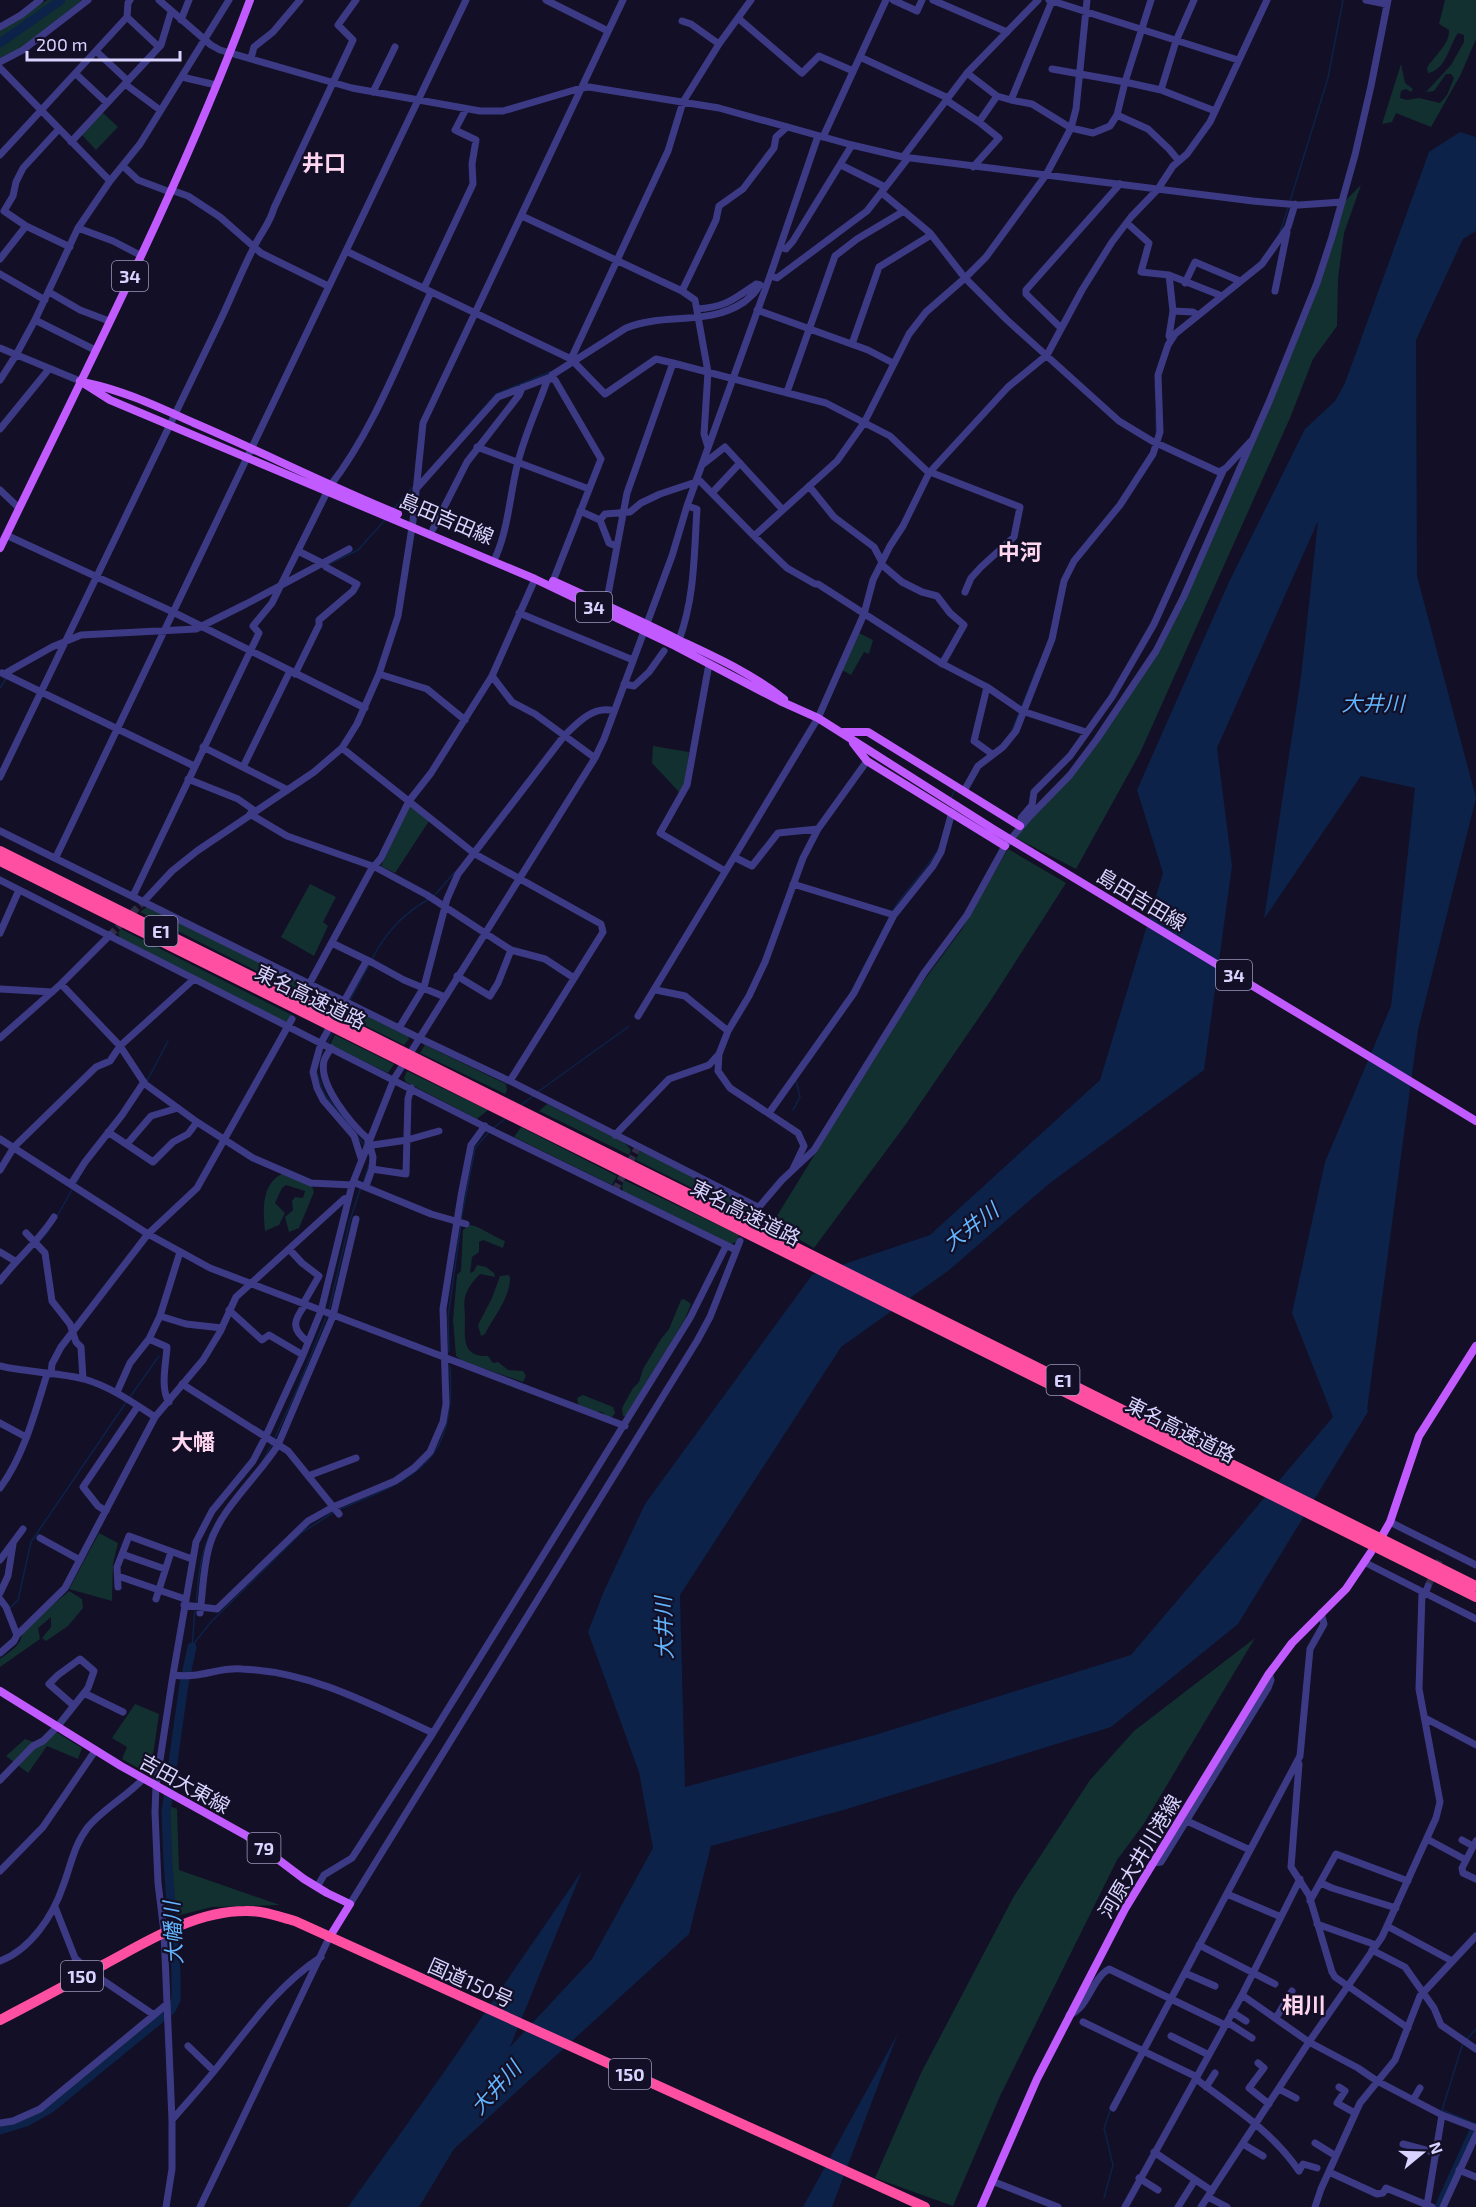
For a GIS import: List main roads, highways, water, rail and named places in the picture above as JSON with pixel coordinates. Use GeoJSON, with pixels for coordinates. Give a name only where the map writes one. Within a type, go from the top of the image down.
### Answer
{"type":"FeatureCollection","features":[{"type":"Feature","properties":{"kind":"highway","name":"東名高速道路"},"geometry":{"type":"LineString","coordinates":[[0,851],[320,1015]]}},
{"type":"Feature","properties":{"kind":"highway","name":"東名高速道路"},"geometry":{"type":"LineString","coordinates":[[0,862],[343,1026],[1351,1529],[1476,1586]]}},
{"type":"Feature","properties":{"kind":"highway","name":"東名高速道路"},"geometry":{"type":"LineString","coordinates":[[1351,1529],[1476,1597]]}},
{"type":"Feature","properties":{"kind":"highway","name":"国道150号"},"geometry":{"type":"LineString","coordinates":[[0,2020],[164,1932],[216,1914],[248,1910],[271,1914],[295,1921],[925,2207]]}},
{"type":"Feature","properties":{"kind":"main road","name":"34"},"geometry":{"type":"LineString","coordinates":[[0,548],[171,191],[250,0]]}},
{"type":"Feature","properties":{"kind":"main road","name":"島田吉田線"},"geometry":{"type":"LineString","coordinates":[[80,381],[117,389],[175,414],[252,448],[329,489]]}},
{"type":"Feature","properties":{"kind":"main road","name":"島田吉田線"},"geometry":{"type":"LineString","coordinates":[[80,381],[110,400],[246,458],[390,514],[712,655],[773,690],[792,705]]}},
{"type":"Feature","properties":{"kind":"main road","name":"島田吉田線"},"geometry":{"type":"LineString","coordinates":[[413,524],[495,556],[606,605],[709,664],[818,718],[993,829],[1476,1121]]}},
{"type":"Feature","properties":{"kind":"main road"},"geometry":{"type":"LineString","coordinates":[[842,732],[867,761],[1005,846]]}},
{"type":"Feature","properties":{"kind":"main road"},"geometry":{"type":"LineString","coordinates":[[842,732],[868,732],[1021,825]]}},
{"type":"Feature","properties":{"kind":"main road"},"geometry":{"type":"LineString","coordinates":[[948,809],[959,788]]}},
{"type":"Feature","properties":{"kind":"main road"},"geometry":{"type":"LineString","coordinates":[[1382,1536],[1390,1522],[1419,1436],[1476,1346]]}},
{"type":"Feature","properties":{"kind":"main road","name":"河原大井川港線"},"geometry":{"type":"LineString","coordinates":[[981,2207],[1036,2079],[1125,1909],[1269,1673],[1292,1643],[1346,1589],[1371,1552]]}},
{"type":"Feature","properties":{"kind":"main road","name":"吉田大東線"},"geometry":{"type":"LineString","coordinates":[[0,1691],[143,1779],[247,1836],[317,1887],[350,1904],[332,1939]]}},
{"type":"Feature","properties":{"kind":"water","name":"大井川"},"geometry":{"type":"Polygon","coordinates":[[[1460,132],[1476,137],[1476,231],[1463,239],[1416,340],[1417,576],[1476,798],[1418,1030],[1367,1410],[1369,1410],[1238,1624],[1111,1727],[847,1809],[711,1846],[689,1934],[454,2149],[419,2207],[348,2207],[582,1871],[510,2047],[592,1959],[653,1848],[639,1772],[588,1632],[604,1591],[645,1504],[812,1275],[930,1235],[1100,1080],[1163,873],[1137,790],[1229,582],[1305,429],[1335,401],[1345,383],[1429,152],[1460,132]],[[1318,521],[1217,748],[1232,866],[1204,1070],[1050,1183],[948,1271],[841,1347],[680,1595],[685,1787],[875,1735],[1131,1655],[1333,1417],[1292,1313],[1325,1162],[1391,1006],[1415,788],[1361,776],[1264,919],[1301,677],[1318,521]]]}},
{"type":"Feature","properties":{"kind":"water"},"geometry":{"type":"Polygon","coordinates":[[[898,2033],[832,2207],[803,2207],[898,2033]]]}},
{"type":"Feature","properties":{"kind":"waterway"},"geometry":{"type":"LineString","coordinates":[[0,43],[61,0]]}},
{"type":"Feature","properties":{"kind":"waterway"},"geometry":{"type":"LineString","coordinates":[[1290,201],[1328,78],[1343,0]]}},
{"type":"Feature","properties":{"kind":"waterway"},"geometry":{"type":"LineString","coordinates":[[1279,235],[1288,208]]}},
{"type":"Feature","properties":{"kind":"waterway"},"geometry":{"type":"LineString","coordinates":[[458,437],[496,394],[550,372]]}},
{"type":"Feature","properties":{"kind":"waterway"},"geometry":{"type":"LineString","coordinates":[[1155,384],[1156,400]]}},
{"type":"Feature","properties":{"kind":"waterway"},"geometry":{"type":"LineString","coordinates":[[1156,414],[1156,433]]}},
{"type":"Feature","properties":{"kind":"waterway"},"geometry":{"type":"LineString","coordinates":[[394,508],[413,487]]}},
{"type":"Feature","properties":{"kind":"waterway"},"geometry":{"type":"LineString","coordinates":[[327,565],[358,550],[386,519]]}},
{"type":"Feature","properties":{"kind":"waterway"},"geometry":{"type":"LineString","coordinates":[[1021,708],[1037,668]]}},
{"type":"Feature","properties":{"kind":"waterway"},"geometry":{"type":"LineString","coordinates":[[0,688],[7,677]]}},
{"type":"Feature","properties":{"kind":"waterway"},"geometry":{"type":"LineString","coordinates":[[1012,730],[1019,713]]}},
{"type":"Feature","properties":{"kind":"waterway"},"geometry":{"type":"LineString","coordinates":[[951,798],[955,789]]}},
{"type":"Feature","properties":{"kind":"waterway"},"geometry":{"type":"LineString","coordinates":[[892,912],[940,846]]}},
{"type":"Feature","properties":{"kind":"waterway"},"geometry":{"type":"LineString","coordinates":[[434,896],[454,873]]}},
{"type":"Feature","properties":{"kind":"waterway"},"geometry":{"type":"LineString","coordinates":[[372,959],[396,924],[429,899]]}},
{"type":"Feature","properties":{"kind":"waterway"},"geometry":{"type":"LineString","coordinates":[[851,992],[890,916]]}},
{"type":"Feature","properties":{"kind":"waterway"},"geometry":{"type":"LineString","coordinates":[[349,1002],[370,963]]}},
{"type":"Feature","properties":{"kind":"waterway"},"geometry":{"type":"LineString","coordinates":[[342,1015],[347,1006]]}},
{"type":"Feature","properties":{"kind":"waterway"},"geometry":{"type":"LineString","coordinates":[[539,1091],[628,1027]]}},
{"type":"Feature","properties":{"kind":"waterway"},"geometry":{"type":"LineString","coordinates":[[327,1044],[333,1032]]}},
{"type":"Feature","properties":{"kind":"waterway"},"geometry":{"type":"LineString","coordinates":[[147,1081],[168,1041]]}},
{"type":"Feature","properties":{"kind":"waterway"},"geometry":{"type":"LineString","coordinates":[[316,1070],[326,1096],[365,1146]]}},
{"type":"Feature","properties":{"kind":"waterway"},"geometry":{"type":"LineString","coordinates":[[793,1110],[800,1097],[796,1081]]}},
{"type":"Feature","properties":{"kind":"waterway"},"geometry":{"type":"LineString","coordinates":[[520,1106],[533,1096]]}},
{"type":"Feature","properties":{"kind":"waterway"},"geometry":{"type":"LineString","coordinates":[[492,1129],[505,1119]]}},
{"type":"Feature","properties":{"kind":"waterway"},"geometry":{"type":"LineString","coordinates":[[461,1220],[475,1148],[489,1132]]}},
{"type":"Feature","properties":{"kind":"waterway"},"geometry":{"type":"LineString","coordinates":[[363,1183],[369,1165]]}},
{"type":"Feature","properties":{"kind":"waterway"},"geometry":{"type":"LineString","coordinates":[[76,1184],[82,1172]]}},
{"type":"Feature","properties":{"kind":"waterway"},"geometry":{"type":"LineString","coordinates":[[329,1310],[350,1220],[361,1187]]}},
{"type":"Feature","properties":{"kind":"waterway"},"geometry":{"type":"LineString","coordinates":[[56,1218],[73,1188]]}},
{"type":"Feature","properties":{"kind":"waterway"},"geometry":{"type":"LineString","coordinates":[[449,1352],[448,1317],[461,1224]]}},
{"type":"Feature","properties":{"kind":"waterway"},"geometry":{"type":"LineString","coordinates":[[39,1242],[49,1230]]}},
{"type":"Feature","properties":{"kind":"waterway"},"geometry":{"type":"LineString","coordinates":[[274,1440],[327,1315]]}},
{"type":"Feature","properties":{"kind":"waterway"},"geometry":{"type":"LineString","coordinates":[[130,1397],[159,1356]]}},
{"type":"Feature","properties":{"kind":"waterway"},"geometry":{"type":"LineString","coordinates":[[338,1510],[390,1487],[410,1476],[426,1462],[438,1445],[446,1425],[450,1399],[450,1366]]}},
{"type":"Feature","properties":{"kind":"waterway"},"geometry":{"type":"LineString","coordinates":[[10,1608],[18,1600],[31,1542],[127,1401]]}},
{"type":"Feature","properties":{"kind":"waterway"},"geometry":{"type":"LineString","coordinates":[[261,1464],[272,1444]]}},
{"type":"Feature","properties":{"kind":"waterway"},"geometry":{"type":"LineString","coordinates":[[192,1646],[210,1623],[301,1533],[334,1512]]}},
{"type":"Feature","properties":{"kind":"waterway"},"geometry":{"type":"LineString","coordinates":[[196,1604],[204,1550],[218,1520]]}},
{"type":"Feature","properties":{"kind":"waterway"},"geometry":{"type":"LineString","coordinates":[[192,1647],[195,1609]]}},
{"type":"Feature","properties":{"kind":"waterway","name":"大幡川"},"geometry":{"type":"LineString","coordinates":[[0,2130],[26,2122],[51,2108],[171,2010],[176,2000],[166,1812],[184,1684],[192,1647]]}},
{"type":"Feature","properties":{"kind":"waterway"},"geometry":{"type":"LineString","coordinates":[[1466,2040],[1476,2029]]}},
{"type":"Feature","properties":{"kind":"waterway"},"geometry":{"type":"LineString","coordinates":[[1463,2043],[1442,2110],[1476,2124]]}},
{"type":"Feature","properties":{"kind":"waterway"},"geometry":{"type":"LineString","coordinates":[[1104,2198],[1113,2165],[1104,2128],[1110,2111]]}},
{"type":"Feature","properties":{"kind":"waterway"},"geometry":{"type":"LineString","coordinates":[[1439,2207],[1474,2130]]}},
{"type":"Feature","properties":{"kind":"tunnel"},"geometry":{"type":"LineString","coordinates":[[110,935],[144,901]]}},
{"type":"Feature","properties":{"kind":"tunnel"},"geometry":{"type":"LineString","coordinates":[[615,1190],[638,1147]]}},
{"type":"Feature","properties":{"kind":"tunnel"},"geometry":{"type":"LineString","coordinates":[[1428,1586],[1441,1557]]}},
{"type":"Feature","properties":{"kind":"district","name":"井口"},"geometry":{"type":"Point","coordinates":[324,162]}},
{"type":"Feature","properties":{"kind":"district","name":"中河"},"geometry":{"type":"Point","coordinates":[1020,551]}},
{"type":"Feature","properties":{"kind":"district","name":"大幡"},"geometry":{"type":"Point","coordinates":[193,1441]}},
{"type":"Feature","properties":{"kind":"district","name":"相川"},"geometry":{"type":"Point","coordinates":[1304,2004]}}]}
